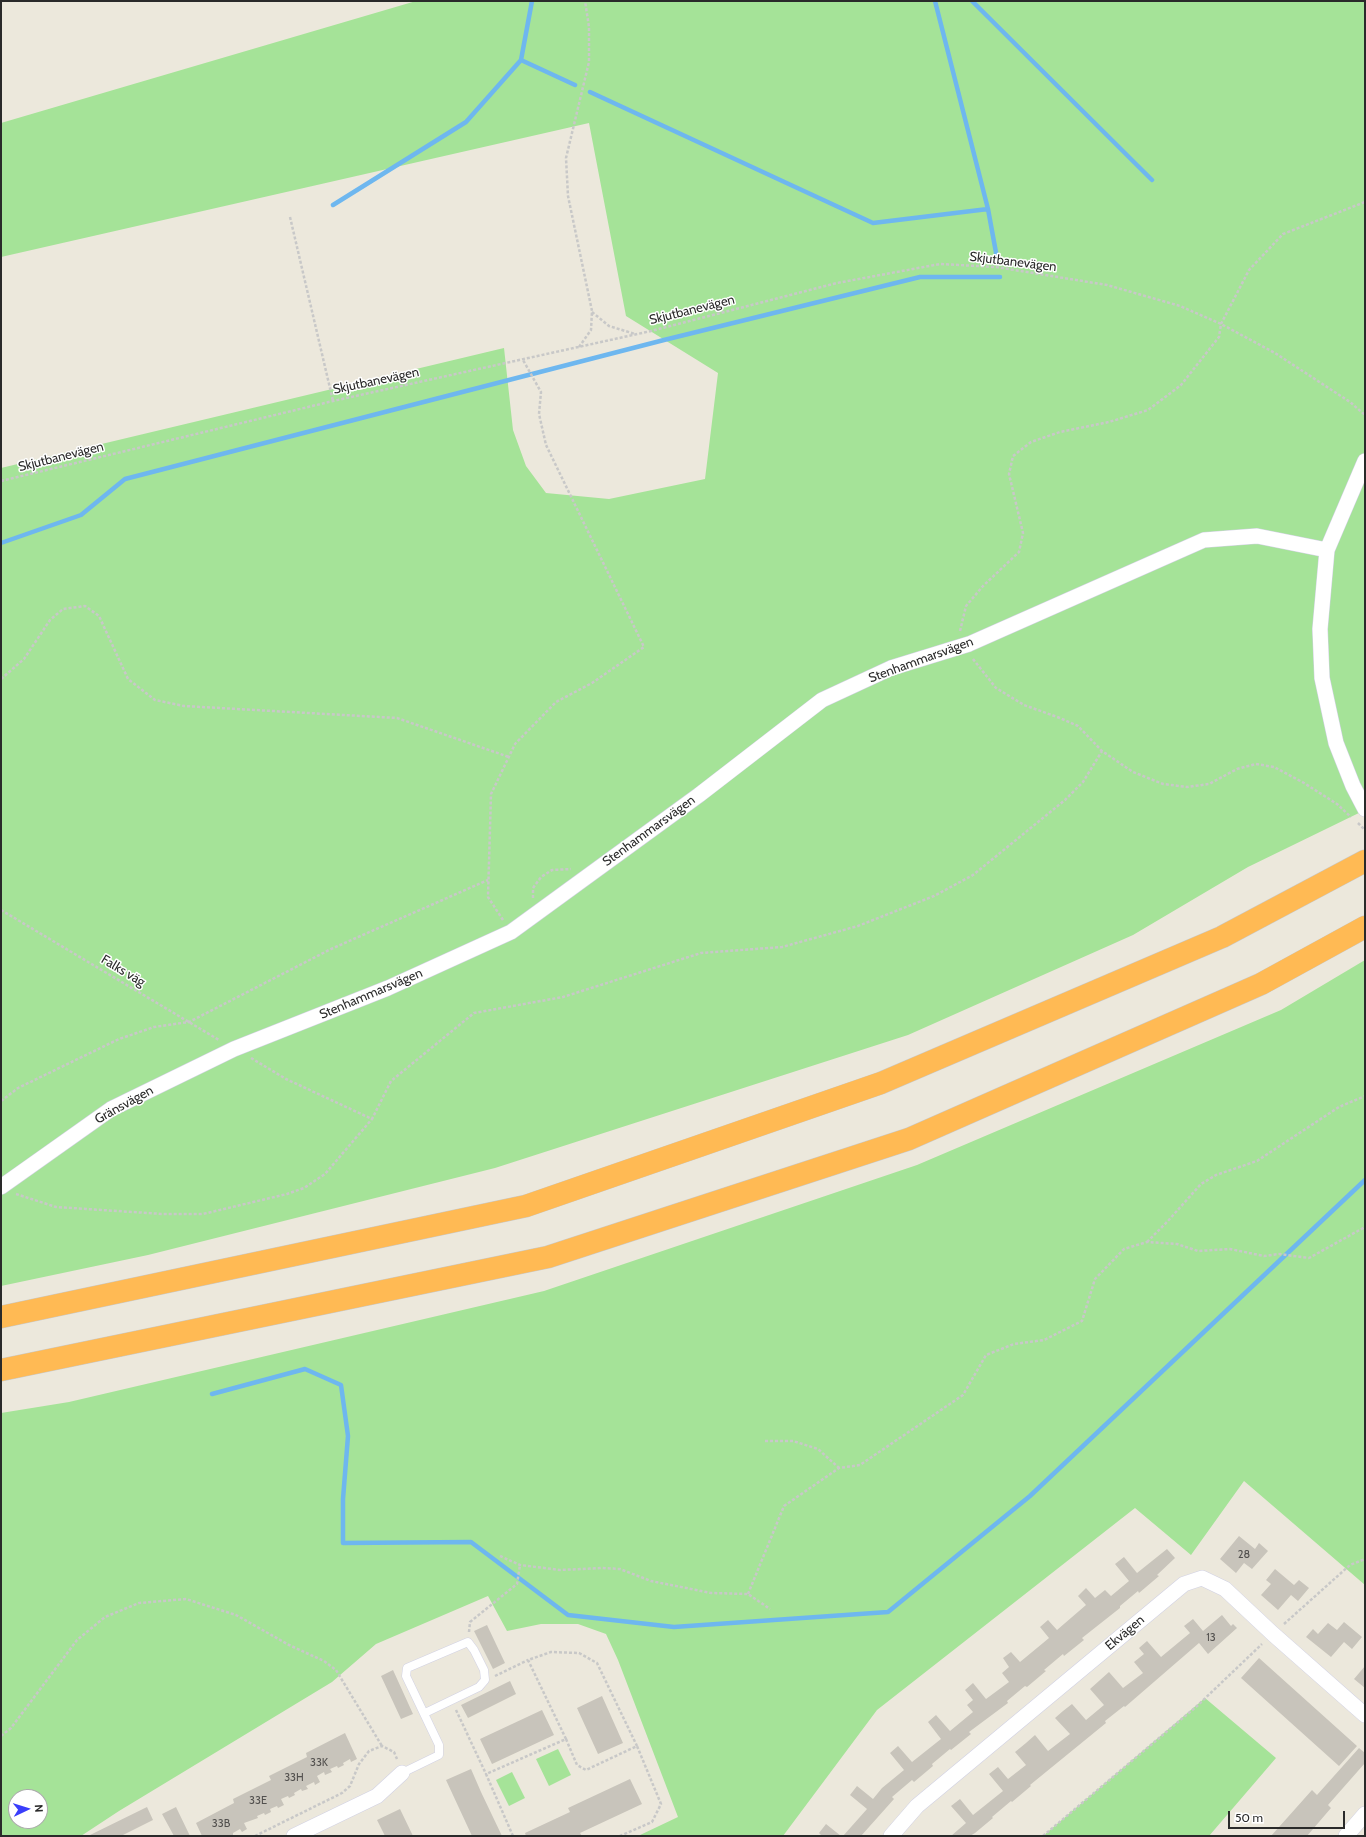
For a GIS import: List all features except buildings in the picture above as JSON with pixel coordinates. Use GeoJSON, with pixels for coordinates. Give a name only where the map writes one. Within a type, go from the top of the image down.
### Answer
{"type":"FeatureCollection","features":[{"type":"Feature","properties":{"kind":"highway"},"geometry":{"type":"LineString","coordinates":[[1,1317],[526,1206],[881,1083],[1222,936],[1365,861]]}},
{"type":"Feature","properties":{"kind":"highway"},"geometry":{"type":"LineString","coordinates":[[1,1370],[555,1254],[909,1139],[1260,984],[1365,927]]}},
{"type":"Feature","properties":{"kind":"street"},"geometry":{"type":"LineString","coordinates":[[1365,461],[1327,550],[1320,628],[1322,678],[1336,743],[1353,786],[1365,809]]}},
{"type":"Feature","properties":{"kind":"street","name":"Stenhammarsvägen"},"geometry":{"type":"LineString","coordinates":[[234,1049],[388,988],[511,932],[699,795],[822,700],[891,668],[969,644],[1204,540],[1257,536],[1327,550]]}},
{"type":"Feature","properties":{"kind":"street","name":"Gränsvägen"},"geometry":{"type":"LineString","coordinates":[[1,1187],[110,1109],[234,1049]]}},
{"type":"Feature","properties":{"kind":"street","name":"Ekvägen"},"geometry":{"type":"LineString","coordinates":[[891,1836],[917,1806],[1184,1584],[1202,1578],[1225,1589],[1273,1634],[1365,1715]]}},
{"type":"Feature","properties":{"kind":"street"},"geometry":{"type":"LineString","coordinates":[[294,1836],[319,1830],[378,1796],[402,1773]]}},
{"type":"Feature","properties":{"kind":"street"},"geometry":{"type":"LineString","coordinates":[[1346,1836],[1365,1814]]}},
{"type":"Feature","properties":{"kind":"lane"},"geometry":{"type":"LineString","coordinates":[[402,1773],[439,1755],[439,1745],[406,1676],[407,1668],[468,1642],[474,1650],[484,1670],[485,1680],[479,1687],[425,1713]]}},
{"type":"Feature","properties":{"kind":"path"},"geometry":{"type":"LineString","coordinates":[[578,347],[591,330],[592,312],[568,196],[566,158],[589,62],[589,27],[585,1]]}},
{"type":"Feature","properties":{"kind":"path"},"geometry":{"type":"LineString","coordinates":[[290,217],[333,401]]}},
{"type":"Feature","properties":{"kind":"path","name":"Skjutbanevägen"},"geometry":{"type":"LineString","coordinates":[[1,481],[333,401],[637,334],[837,283],[940,264],[996,267],[1107,285],[1180,306],[1221,324],[1275,353],[1350,402],[1365,415]]}},
{"type":"Feature","properties":{"kind":"path"},"geometry":{"type":"LineString","coordinates":[[592,312],[609,326],[637,334]]}},
{"type":"Feature","properties":{"kind":"path"},"geometry":{"type":"LineString","coordinates":[[511,932],[488,897],[491,794],[515,744],[556,702],[592,684],[644,648],[546,445],[539,414],[541,392],[523,360]]}},
{"type":"Feature","properties":{"kind":"path"},"geometry":{"type":"LineString","coordinates":[[1,679],[24,659],[50,620],[63,610],[85,606],[99,616],[128,679],[155,700],[184,706],[396,718],[509,757]]}},
{"type":"Feature","properties":{"kind":"path"},"geometry":{"type":"LineString","coordinates":[[15,1194],[56,1207],[163,1214],[203,1214],[287,1194],[304,1188],[325,1174],[372,1118],[391,1081],[474,1013],[563,997],[701,953],[782,947],[858,926],[934,896],[973,875],[1065,800],[1083,782],[1102,751]]}},
{"type":"Feature","properties":{"kind":"path"},"geometry":{"type":"LineString","coordinates":[[1,1101],[18,1088],[119,1039],[154,1027],[189,1022],[330,949],[488,880]]}},
{"type":"Feature","properties":{"kind":"path","name":"Falks väg"},"geometry":{"type":"LineString","coordinates":[[1,910],[286,1079],[372,1118]]}},
{"type":"Feature","properties":{"kind":"path"},"geometry":{"type":"LineString","coordinates":[[1147,1242],[1201,1184],[1216,1175],[1257,1161],[1339,1107],[1365,1096]]}},
{"type":"Feature","properties":{"kind":"path"},"geometry":{"type":"LineString","coordinates":[[748,1594],[784,1506],[839,1468],[860,1465],[963,1395],[986,1355],[1014,1344],[1044,1340],[1082,1321],[1095,1278],[1124,1249],[1147,1242],[1177,1244],[1198,1251],[1230,1249],[1264,1256],[1279,1254],[1309,1258],[1365,1227]]}},
{"type":"Feature","properties":{"kind":"path"},"geometry":{"type":"LineString","coordinates":[[765,1441],[793,1441],[818,1449],[839,1468]]}},
{"type":"Feature","properties":{"kind":"path"},"geometry":{"type":"LineString","coordinates":[[500,1556],[520,1565],[560,1570],[601,1568],[620,1569],[651,1581],[679,1587],[711,1593],[748,1594],[770,1609]]}},
{"type":"Feature","properties":{"kind":"path"},"geometry":{"type":"LineString","coordinates":[[1043,1836],[1197,1706],[1273,1634],[1350,1565],[1365,1559]]}},
{"type":"Feature","properties":{"kind":"path"},"geometry":{"type":"LineString","coordinates":[[468,1642],[470,1622],[517,1584],[520,1565]]}},
{"type":"Feature","properties":{"kind":"path"},"geometry":{"type":"LineString","coordinates":[[1,1736],[11,1728],[77,1640],[105,1617],[139,1603],[186,1599],[236,1615],[289,1645],[324,1661],[336,1670],[382,1746],[394,1752],[402,1773]]}},
{"type":"Feature","properties":{"kind":"path"},"geometry":{"type":"LineString","coordinates":[[485,1680],[528,1660],[551,1652],[579,1653],[597,1663],[637,1746],[661,1804],[652,1822],[620,1836]]}},
{"type":"Feature","properties":{"kind":"path"},"geometry":{"type":"LineString","coordinates":[[528,1660],[577,1765],[586,1770],[637,1746]]}},
{"type":"Feature","properties":{"kind":"path"},"geometry":{"type":"LineString","coordinates":[[451,1700],[513,1836]]}},
{"type":"Feature","properties":{"kind":"path"},"geometry":{"type":"LineString","coordinates":[[486,1774],[566,1739]]}},
{"type":"Feature","properties":{"kind":"path"},"geometry":{"type":"LineString","coordinates":[[255,1836],[342,1793],[350,1786],[359,1764],[369,1751],[382,1746]]}},
{"type":"Feature","properties":{"kind":"green space"},"geometry":{"type":"Polygon","coordinates":[[[416,1],[1365,1],[1365,810],[1248,867],[1133,935],[908,1035],[495,1168],[148,1255],[1,1286],[1,468],[504,348],[513,430],[526,466],[546,493],[609,499],[705,479],[718,373],[626,316],[589,123],[1,257],[1,123],[416,1]]]}},
{"type":"Feature","properties":{"kind":"green space"},"geometry":{"type":"Polygon","coordinates":[[[1365,960],[1365,1585],[1244,1481],[1191,1555],[1135,1508],[877,1710],[783,1836],[638,1836],[678,1817],[618,1660],[606,1634],[578,1624],[541,1624],[507,1631],[488,1596],[376,1644],[332,1682],[119,1811],[81,1836],[1,1836],[1,1413],[69,1402],[544,1291],[917,1165],[1281,1010],[1365,960]]]}},
{"type":"Feature","properties":{"kind":"green space"},"geometry":{"type":"Polygon","coordinates":[[[1205,1698],[1276,1758],[1209,1836],[1043,1836],[1205,1698]]]}},
{"type":"Feature","properties":{"kind":"green space"},"geometry":{"type":"Polygon","coordinates":[[[558,1749],[571,1775],[549,1786],[536,1759],[558,1749]]]}},
{"type":"Feature","properties":{"kind":"green space"},"geometry":{"type":"Polygon","coordinates":[[[512,1772],[525,1798],[509,1806],[496,1780],[512,1772]]]}},
{"type":"Feature","properties":{"kind":"waterway"},"geometry":{"type":"LineString","coordinates":[[333,205],[466,122],[521,60],[532,1]]}},
{"type":"Feature","properties":{"kind":"waterway"},"geometry":{"type":"LineString","coordinates":[[935,1],[988,209],[997,258]]}},
{"type":"Feature","properties":{"kind":"waterway"},"geometry":{"type":"LineString","coordinates":[[972,1],[1152,180]]}},
{"type":"Feature","properties":{"kind":"waterway"},"geometry":{"type":"LineString","coordinates":[[521,60],[575,85]]}},
{"type":"Feature","properties":{"kind":"waterway"},"geometry":{"type":"LineString","coordinates":[[590,92],[873,223],[988,209]]}},
{"type":"Feature","properties":{"kind":"waterway"},"geometry":{"type":"LineString","coordinates":[[1,543],[81,515],[125,479],[664,340],[920,277],[1000,277]]}},
{"type":"Feature","properties":{"kind":"waterway"},"geometry":{"type":"LineString","coordinates":[[212,1394],[305,1369],[341,1385],[348,1436],[343,1499],[343,1543],[471,1542],[568,1615],[674,1627],[888,1612],[1030,1496],[1365,1180]]}}]}
